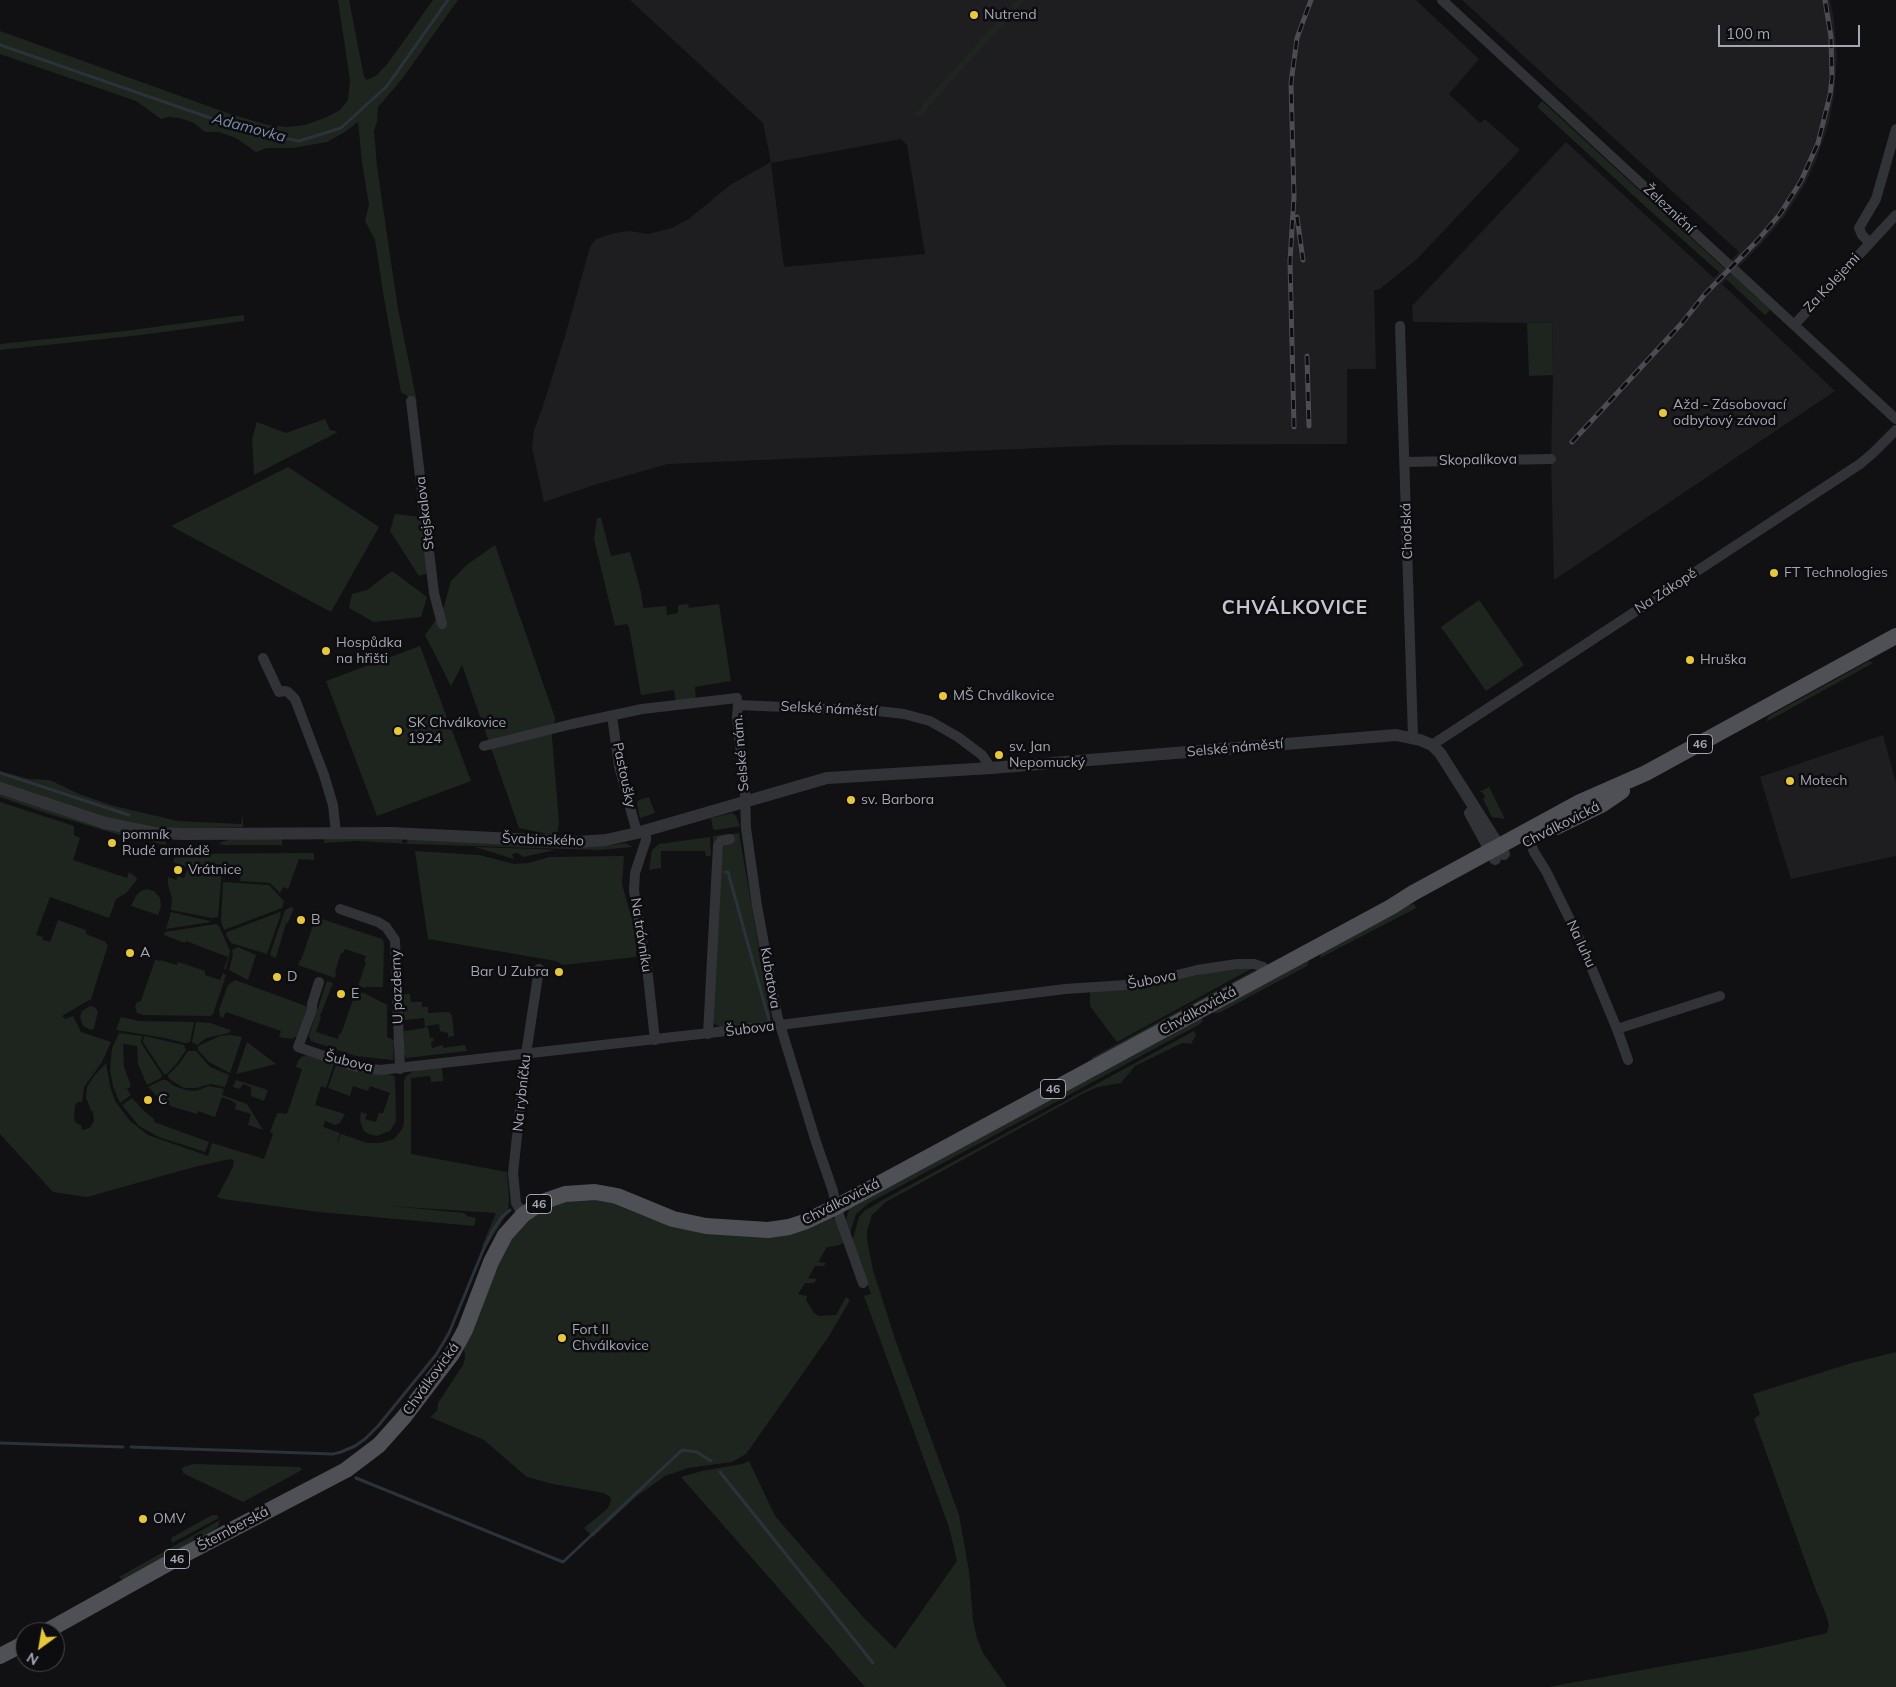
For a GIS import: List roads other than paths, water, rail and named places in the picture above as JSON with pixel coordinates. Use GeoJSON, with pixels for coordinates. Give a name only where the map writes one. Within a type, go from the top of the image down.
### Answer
{"type":"FeatureCollection","features":[{"type":"Feature","properties":{"kind":"main road","name":"Chválkovická"},"geometry":{"type":"LineString","coordinates":[[368,1455],[379,1446],[400,1422],[452,1354],[463,1333],[496,1251],[509,1229],[523,1215],[550,1199],[583,1191],[608,1194],[665,1216],[691,1223],[754,1229],[775,1229],[794,1226],[836,1207],[1390,907],[1497,853],[1528,836],[1580,802],[1646,773],[1896,636]]}},
{"type":"Feature","properties":{"kind":"main road","name":"Šternberská"},"geometry":{"type":"LineString","coordinates":[[63,1622],[176,1559],[346,1470],[368,1455]]}},
{"type":"Feature","properties":{"kind":"main road"},"geometry":{"type":"LineString","coordinates":[[0,1656],[15,1648]]}},
{"type":"Feature","properties":{"kind":"street","name":"Železniční"},"geometry":{"type":"LineString","coordinates":[[1442,0],[1896,419]]}},
{"type":"Feature","properties":{"kind":"street","name":"Za Kolejemi"},"geometry":{"type":"LineString","coordinates":[[1870,243],[1862,235],[1859,228],[1876,200],[1896,129]]}},
{"type":"Feature","properties":{"kind":"street","name":"Za Kolejemi"},"geometry":{"type":"LineString","coordinates":[[1795,324],[1896,215]]}},
{"type":"Feature","properties":{"kind":"street","name":"Chodská"},"geometry":{"type":"LineString","coordinates":[[1400,326],[1413,737]]}},
{"type":"Feature","properties":{"kind":"street","name":"Stejskalova"},"geometry":{"type":"LineString","coordinates":[[411,401],[434,593],[442,624]]}},
{"type":"Feature","properties":{"kind":"street","name":"Na Zákopě"},"geometry":{"type":"LineString","coordinates":[[1432,745],[1860,464],[1896,430]]}},
{"type":"Feature","properties":{"kind":"street","name":"Skopalíkova"},"geometry":{"type":"LineString","coordinates":[[1404,462],[1551,459]]}},
{"type":"Feature","properties":{"kind":"street"},"geometry":{"type":"LineString","coordinates":[[263,658],[279,692],[288,692],[295,699],[324,775],[333,805],[336,833]]}},
{"type":"Feature","properties":{"kind":"street","name":"Selské náměstí"},"geometry":{"type":"LineString","coordinates":[[484,746],[642,709],[737,702],[904,714],[930,721],[958,738],[982,755],[991,768]]}},
{"type":"Feature","properties":{"kind":"street","name":"Selské nám."},"geometry":{"type":"LineString","coordinates":[[737,702],[745,801]]}},
{"type":"Feature","properties":{"kind":"street","name":"Pastoušky"},"geometry":{"type":"LineString","coordinates":[[612,716],[619,766],[641,832]]}},
{"type":"Feature","properties":{"kind":"street","name":"Selské náměstí"},"geometry":{"type":"LineString","coordinates":[[745,801],[827,778],[991,768],[1386,735],[1413,737],[1432,745],[1444,757],[1458,782],[1468,810],[1497,853]]}},
{"type":"Feature","properties":{"kind":"street","name":"Švabinského"},"geometry":{"type":"LineString","coordinates":[[0,788],[115,826],[149,832],[173,834],[390,833],[577,842],[606,840],[641,832],[745,801]]}},
{"type":"Feature","properties":{"kind":"street","name":"Kubatova"},"geometry":{"type":"LineString","coordinates":[[745,801],[746,828],[757,906],[780,1025],[833,1191],[836,1207],[863,1283]]}},
{"type":"Feature","properties":{"kind":"street","name":"Na trávníku"},"geometry":{"type":"LineString","coordinates":[[641,832],[646,840],[635,873],[634,891],[648,976],[655,1040]]}},
{"type":"Feature","properties":{"kind":"street","name":"Na luhu"},"geometry":{"type":"LineString","coordinates":[[1528,836],[1534,852],[1546,871],[1579,938],[1618,1030],[1628,1060]]}},
{"type":"Feature","properties":{"kind":"street"},"geometry":{"type":"LineString","coordinates":[[708,1034],[718,846],[721,841],[730,839]]}},
{"type":"Feature","properties":{"kind":"street","name":"U pazderny"},"geometry":{"type":"LineString","coordinates":[[340,909],[378,922],[386,927],[395,940],[400,1068]]}},
{"type":"Feature","properties":{"kind":"street","name":"Šubova"},"geometry":{"type":"LineString","coordinates":[[319,982],[312,1010],[298,1047],[358,1067],[380,1070],[708,1034],[1065,989],[1141,984],[1197,970],[1237,964],[1263,966],[1270,972]]}},
{"type":"Feature","properties":{"kind":"street","name":"Na rybníčku"},"geometry":{"type":"LineString","coordinates":[[523,1215],[516,1203],[513,1180],[526,1054],[539,969]]}},
{"type":"Feature","properties":{"kind":"street"},"geometry":{"type":"LineString","coordinates":[[1618,1030],[1720,996]]}},
{"type":"Feature","properties":{"kind":"waterway","name":"Adamovka"},"geometry":{"type":"LineString","coordinates":[[0,45],[251,132],[299,141],[341,128],[387,86],[448,0]]}},
{"type":"Feature","properties":{"kind":"waterway"},"geometry":{"type":"LineString","coordinates":[[0,773],[129,815]]}},
{"type":"Feature","properties":{"kind":"waterway"},"geometry":{"type":"LineString","coordinates":[[725,872],[728,872],[769,1020]]}},
{"type":"Feature","properties":{"kind":"waterway"},"geometry":{"type":"LineString","coordinates":[[131,1447],[333,1454],[355,1446],[378,1426],[436,1355],[449,1333],[493,1230],[502,1217],[510,1210]]}},
{"type":"Feature","properties":{"kind":"waterway"},"geometry":{"type":"LineString","coordinates":[[0,1443],[123,1447]]}},
{"type":"Feature","properties":{"kind":"waterway"},"geometry":{"type":"LineString","coordinates":[[356,1478],[563,1562],[682,1450],[697,1452],[711,1461]]}},
{"type":"Feature","properties":{"kind":"waterway"},"geometry":{"type":"LineString","coordinates":[[720,1472],[873,1663]]}},
{"type":"Feature","properties":{"kind":"railway"},"geometry":{"type":"LineString","coordinates":[[1294,427],[1290,261],[1294,197],[1291,83],[1297,38],[1311,0]]}},
{"type":"Feature","properties":{"kind":"railway"},"geometry":{"type":"LineString","coordinates":[[1572,442],[1682,323],[1705,294],[1757,241],[1780,214],[1801,181],[1818,143],[1830,95],[1832,78],[1831,37],[1825,0]]}},
{"type":"Feature","properties":{"kind":"railway"},"geometry":{"type":"LineString","coordinates":[[1297,217],[1303,260]]}},
{"type":"Feature","properties":{"kind":"railway"},"geometry":{"type":"LineString","coordinates":[[1307,356],[1309,426]]}},
{"type":"Feature","properties":{"kind":"place","name":"Nutrend"},"geometry":{"type":"Point","coordinates":[974,15]}},
{"type":"Feature","properties":{"kind":"place","name":"Ažd - Zásobovací odbytový závod"},"geometry":{"type":"Point","coordinates":[1663,413]}},
{"type":"Feature","properties":{"kind":"place","name":"FT Technologies"},"geometry":{"type":"Point","coordinates":[1774,573]}},
{"type":"Feature","properties":{"kind":"place","name":"Hospůdka na hřišti"},"geometry":{"type":"Point","coordinates":[326,651]}},
{"type":"Feature","properties":{"kind":"place","name":"Hruška"},"geometry":{"type":"Point","coordinates":[1690,660]}},
{"type":"Feature","properties":{"kind":"place","name":"MŠ Chválkovice"},"geometry":{"type":"Point","coordinates":[943,696]}},
{"type":"Feature","properties":{"kind":"place","name":"SK Chválkovice 1924"},"geometry":{"type":"Point","coordinates":[398,731]}},
{"type":"Feature","properties":{"kind":"place","name":"sv. Jan Nepomucký"},"geometry":{"type":"Point","coordinates":[999,755]}},
{"type":"Feature","properties":{"kind":"place","name":"Motech"},"geometry":{"type":"Point","coordinates":[1790,781]}},
{"type":"Feature","properties":{"kind":"place","name":"sv. Barbora"},"geometry":{"type":"Point","coordinates":[851,800]}},
{"type":"Feature","properties":{"kind":"place","name":"pomník Rudé armádě"},"geometry":{"type":"Point","coordinates":[112,843]}},
{"type":"Feature","properties":{"kind":"place","name":"Vrátnice"},"geometry":{"type":"Point","coordinates":[178,870]}},
{"type":"Feature","properties":{"kind":"place","name":"B"},"geometry":{"type":"Point","coordinates":[301,920]}},
{"type":"Feature","properties":{"kind":"place","name":"A"},"geometry":{"type":"Point","coordinates":[130,953]}},
{"type":"Feature","properties":{"kind":"place","name":"Bar U Zubra"},"geometry":{"type":"Point","coordinates":[559,972]}},
{"type":"Feature","properties":{"kind":"place","name":"D"},"geometry":{"type":"Point","coordinates":[277,977]}},
{"type":"Feature","properties":{"kind":"place","name":"E"},"geometry":{"type":"Point","coordinates":[341,994]}},
{"type":"Feature","properties":{"kind":"place","name":"C"},"geometry":{"type":"Point","coordinates":[148,1100]}},
{"type":"Feature","properties":{"kind":"place","name":"Fort II Chválkovice"},"geometry":{"type":"Point","coordinates":[562,1338]}},
{"type":"Feature","properties":{"kind":"place","name":"OMV"},"geometry":{"type":"Point","coordinates":[143,1519]}},
{"type":"Feature","properties":{"kind":"district","name":"CHVÁLKOVICE"},"geometry":{"type":"Point","coordinates":[1295,608]}}]}
